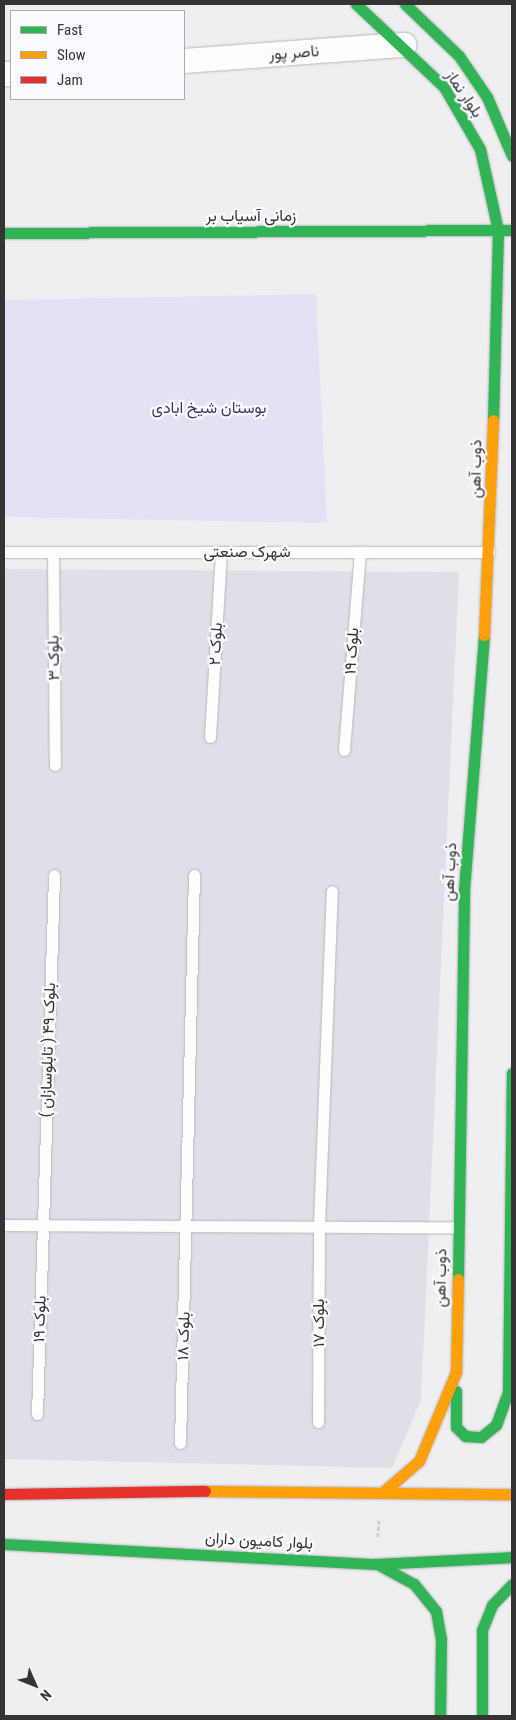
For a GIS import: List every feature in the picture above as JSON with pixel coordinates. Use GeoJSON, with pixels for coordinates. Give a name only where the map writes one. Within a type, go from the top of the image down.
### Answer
{"type":"FeatureCollection","features":[{"type":"Feature","properties":{"kind":"main road","name":"بلوار نماز"},"geometry":{"type":"LineString","coordinates":[[356,4],[404,45],[444,87],[480,150],[498,230]]}},
{"type":"Feature","properties":{"kind":"main road","name":"بلوار نماز"},"geometry":{"type":"LineString","coordinates":[[405,4],[459,56],[487,98],[512,156]]}},
{"type":"Feature","properties":{"kind":"main road","name":"ذوب آهن"},"geometry":{"type":"LineString","coordinates":[[382,1493],[419,1461],[456,1372],[464,890],[490,552],[498,230]]}},
{"type":"Feature","properties":{"kind":"main road","name":"زمانی آسیاب بر"},"geometry":{"type":"LineString","coordinates":[[4,233],[512,230]]}},
{"type":"Feature","properties":{"kind":"main road"},"geometry":{"type":"LineString","coordinates":[[456,1372],[455,1419],[465,1436],[481,1437],[496,1425],[510,1395],[512,1073]]}},
{"type":"Feature","properties":{"kind":"main road"},"geometry":{"type":"LineString","coordinates":[[4,1494],[512,1494]]}},
{"type":"Feature","properties":{"kind":"main road","name":"بلوار کامیون داران"},"geometry":{"type":"LineString","coordinates":[[4,1544],[375,1564],[512,1557]]}},
{"type":"Feature","properties":{"kind":"main road"},"geometry":{"type":"LineString","coordinates":[[375,1564],[414,1584],[436,1611],[441,1638],[440,1716]]}},
{"type":"Feature","properties":{"kind":"main road"},"geometry":{"type":"LineString","coordinates":[[482,1716],[482,1630],[492,1605],[512,1584]]}},
{"type":"Feature","properties":{"kind":"street","name":"ناصر پور"},"geometry":{"type":"LineString","coordinates":[[185,61],[404,45]]}},
{"type":"Feature","properties":{"kind":"lane","name":"شهرک صنعتی"},"geometry":{"type":"LineString","coordinates":[[4,552],[490,552]]}},
{"type":"Feature","properties":{"kind":"lane","name":"بلوک ۳"},"geometry":{"type":"LineString","coordinates":[[53,552],[55,764]]}},
{"type":"Feature","properties":{"kind":"lane","name":"بلوک ۲"},"geometry":{"type":"LineString","coordinates":[[210,737],[221,552]]}},
{"type":"Feature","properties":{"kind":"lane","name":"بلوک ۱۹"},"geometry":{"type":"LineString","coordinates":[[344,750],[360,552]]}},
{"type":"Feature","properties":{"kind":"lane","name":"بلوک ۴۹ ( تابلوسازان )"},"geometry":{"type":"LineString","coordinates":[[43,1225],[54,875]]}},
{"type":"Feature","properties":{"kind":"lane","name":"بلوک ۱۸"},"geometry":{"type":"LineString","coordinates":[[180,1443],[189,1228],[194,875]]}},
{"type":"Feature","properties":{"kind":"lane","name":"بلوک ۱۷"},"geometry":{"type":"LineString","coordinates":[[318,1422],[319,1224],[332,891]]}},
{"type":"Feature","properties":{"kind":"lane"},"geometry":{"type":"LineString","coordinates":[[4,1225],[189,1228],[319,1224],[458,1227]]}},
{"type":"Feature","properties":{"kind":"lane","name":"بلوک ۱۹"},"geometry":{"type":"LineString","coordinates":[[36,1414],[43,1225]]}},
{"type":"Feature","properties":{"kind":"path"},"geometry":{"type":"LineString","coordinates":[[375,1564],[382,1493]]}},
{"type":"Feature","properties":{"kind":"shaded area"},"geometry":{"type":"Polygon","coordinates":[[[4,569],[459,572],[421,1400],[392,1468],[4,1459],[4,569]]]}},
{"type":"Feature","properties":{"kind":"green space","name":"بوستان شیخ ابادی"},"geometry":{"type":"Polygon","coordinates":[[[316,294],[327,523],[4,517],[4,300],[316,294]]]}},
{"type":"Feature","properties":{"kind":"traffic: fast"},"geometry":{"type":"LineString","coordinates":[[356,4],[444,87],[480,149],[498,230],[493,420]]}},
{"type":"Feature","properties":{"kind":"traffic: fast"},"geometry":{"type":"LineString","coordinates":[[405,4],[459,56],[487,97],[512,156]]}},
{"type":"Feature","properties":{"kind":"traffic: fast"},"geometry":{"type":"LineString","coordinates":[[4,233],[512,230]]}},
{"type":"Feature","properties":{"kind":"traffic: fast"},"geometry":{"type":"LineString","coordinates":[[458,1279],[464,890],[484,635]]}},
{"type":"Feature","properties":{"kind":"traffic: fast"},"geometry":{"type":"LineString","coordinates":[[456,1391],[456,1427],[465,1436],[481,1437],[496,1425],[508,1392],[512,1073]]}},
{"type":"Feature","properties":{"kind":"traffic: fast"},"geometry":{"type":"LineString","coordinates":[[4,1544],[375,1564],[512,1557]]}},
{"type":"Feature","properties":{"kind":"traffic: fast"},"geometry":{"type":"LineString","coordinates":[[377,1564],[414,1584],[436,1611],[441,1638],[440,1716]]}},
{"type":"Feature","properties":{"kind":"traffic: fast"},"geometry":{"type":"LineString","coordinates":[[482,1716],[482,1630],[492,1605],[512,1584]]}},
{"type":"Feature","properties":{"kind":"traffic: slow"},"geometry":{"type":"LineString","coordinates":[[484,635],[493,420]]}},
{"type":"Feature","properties":{"kind":"traffic: slow"},"geometry":{"type":"LineString","coordinates":[[382,1493],[419,1461],[456,1372],[458,1279]]}},
{"type":"Feature","properties":{"kind":"traffic: slow"},"geometry":{"type":"LineString","coordinates":[[205,1491],[512,1494]]}},
{"type":"Feature","properties":{"kind":"traffic: jam"},"geometry":{"type":"LineString","coordinates":[[4,1494],[205,1491]]}}]}
